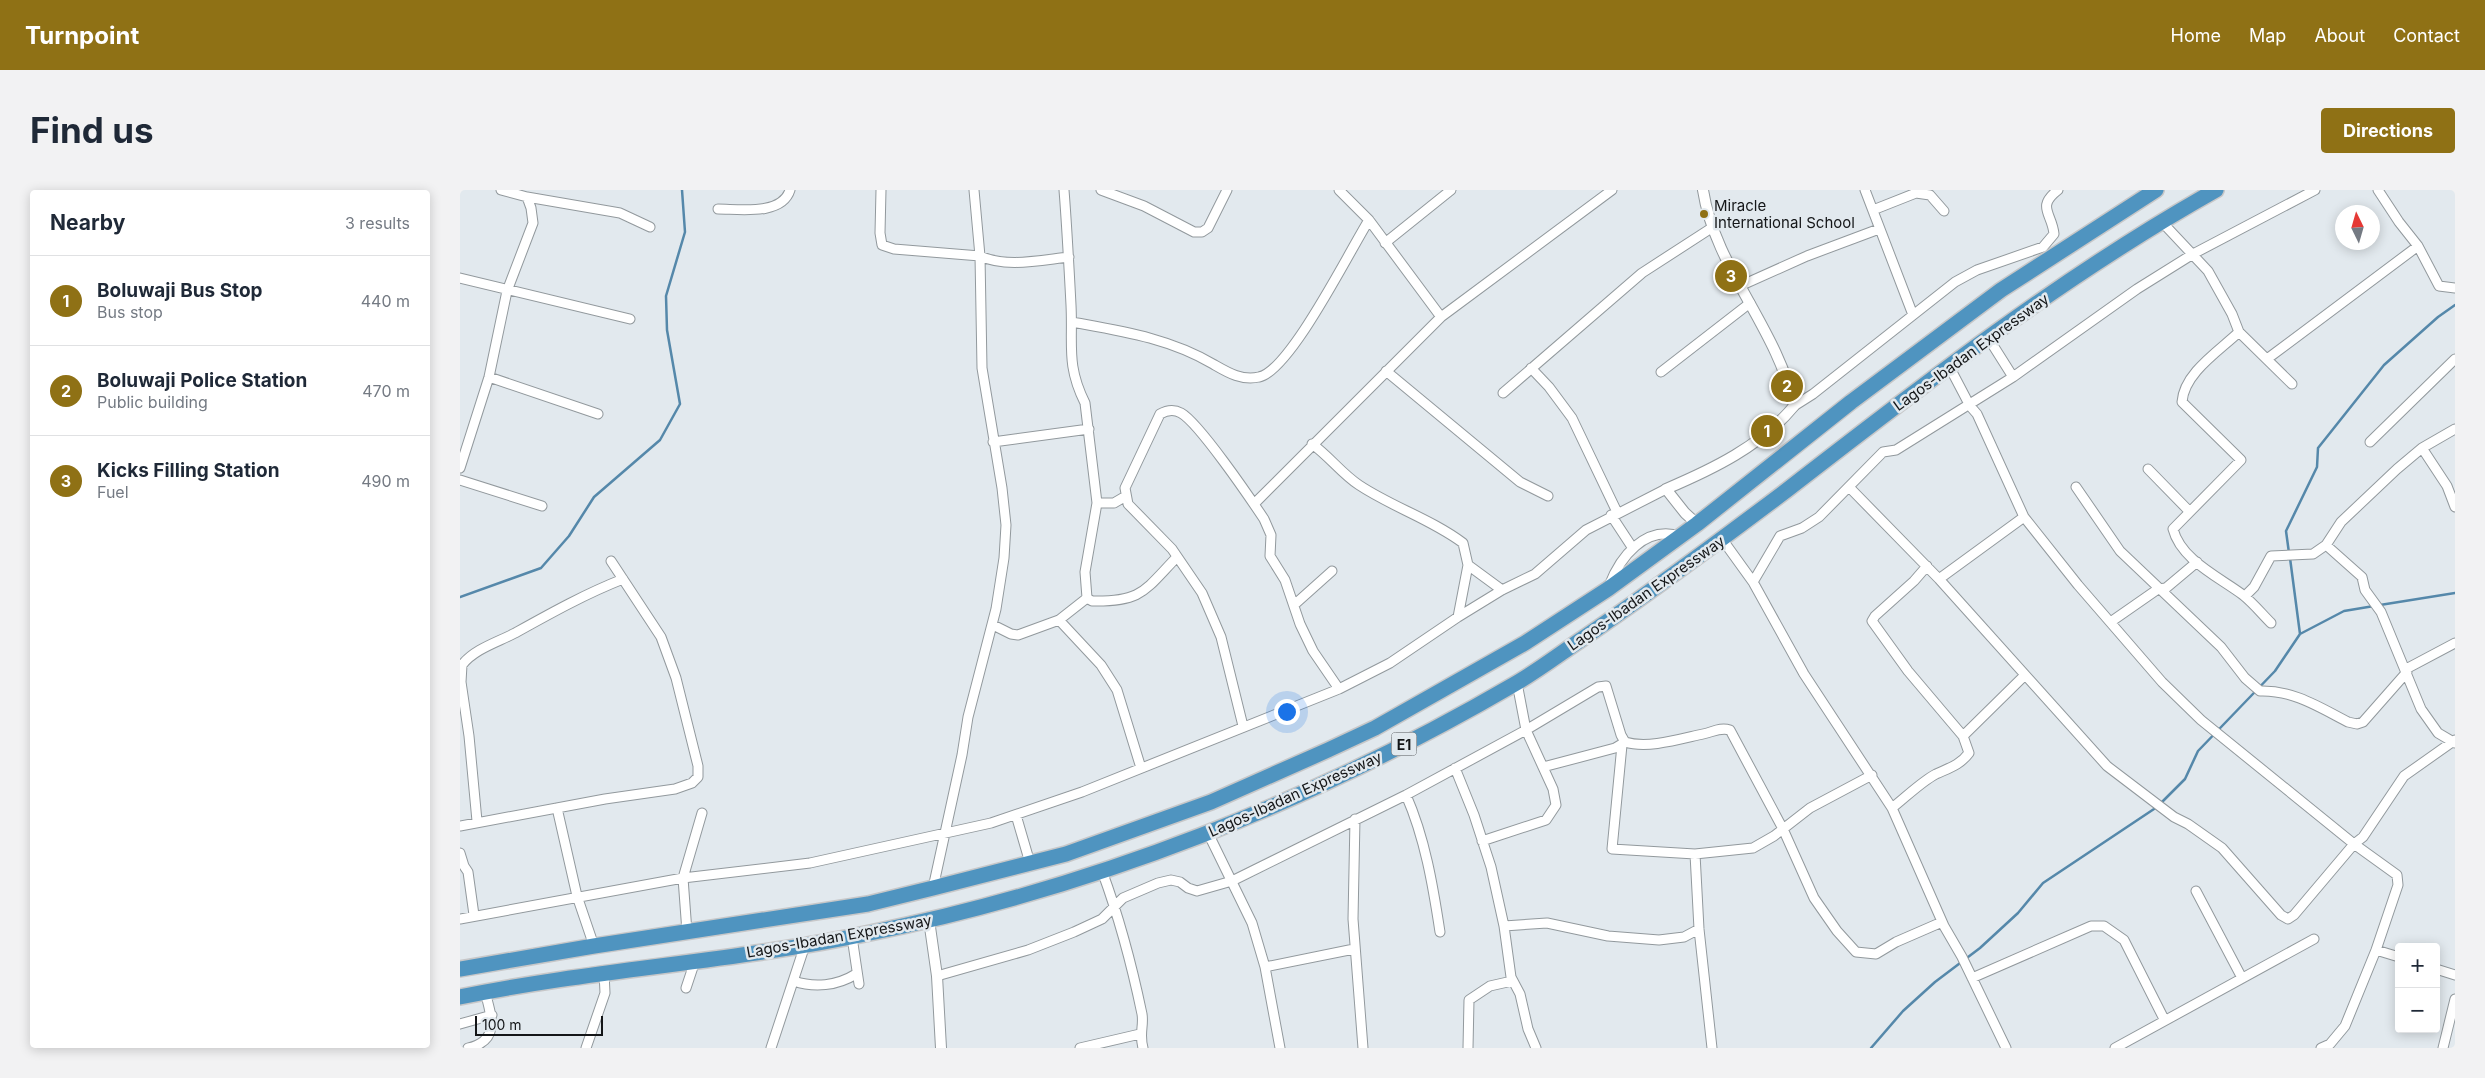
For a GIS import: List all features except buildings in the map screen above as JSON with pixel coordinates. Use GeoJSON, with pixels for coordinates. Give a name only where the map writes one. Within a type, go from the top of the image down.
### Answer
{"type":"FeatureCollection","features":[{"type":"Feature","properties":{"kind":"highway","name":"Lagos-Ibadan Expressway"},"geometry":{"type":"LineString","coordinates":[[460,969],[594,946],[868,904],[1066,854],[1211,802],[1375,728],[1525,643],[1608,589],[1697,524],[1851,402],[2001,290],[2156,190]]}},
{"type":"Feature","properties":{"kind":"highway","name":"Lagos-Ibadan Expressway"},"geometry":{"type":"LineString","coordinates":[[460,997],[604,972],[805,945],[929,920],[1102,871],[1208,833],[1331,781],[1516,683],[1654,590],[1948,366],[1990,338],[2020,313],[2161,221],[2216,190]]}},
{"type":"Feature","properties":{"kind":"street"},"geometry":{"type":"LineString","coordinates":[[501,190],[527,197],[620,213],[650,228]]}},
{"type":"Feature","properties":{"kind":"street"},"geometry":{"type":"LineString","coordinates":[[718,209],[770,207],[783,202],[790,190]]}},
{"type":"Feature","properties":{"kind":"street"},"geometry":{"type":"LineString","coordinates":[[881,190],[880,233],[882,245],[894,249],[980,256],[990,261],[1004,262],[1069,257]]}},
{"type":"Feature","properties":{"kind":"street"},"geometry":{"type":"LineString","coordinates":[[933,888],[943,835],[962,755],[970,708],[992,625],[1004,558],[1006,525],[1002,488],[982,368],[980,256],[974,190]]}},
{"type":"Feature","properties":{"kind":"street"},"geometry":{"type":"LineString","coordinates":[[1064,190],[1072,322],[1071,364],[1077,388],[1084,403],[1089,429],[1096,503],[1085,572],[1087,598]]}},
{"type":"Feature","properties":{"kind":"street"},"geometry":{"type":"LineString","coordinates":[[1101,190],[1122,193],[1175,220],[1194,232],[1202,232],[1208,228],[1226,190]]}},
{"type":"Feature","properties":{"kind":"street"},"geometry":{"type":"LineString","coordinates":[[1339,190],[1369,220],[1441,318]]}},
{"type":"Feature","properties":{"kind":"street"},"geometry":{"type":"LineString","coordinates":[[1385,244],[1451,190]]}},
{"type":"Feature","properties":{"kind":"street"},"geometry":{"type":"LineString","coordinates":[[1254,504],[1312,444],[1337,423],[1386,371],[1441,318],[1612,190]]}},
{"type":"Feature","properties":{"kind":"street"},"geometry":{"type":"LineString","coordinates":[[1703,190],[1708,215],[1713,227],[1740,286],[1787,377],[1794,406]]}},
{"type":"Feature","properties":{"kind":"street"},"geometry":{"type":"LineString","coordinates":[[1865,190],[1913,315]]}},
{"type":"Feature","properties":{"kind":"street"},"geometry":{"type":"LineString","coordinates":[[460,919],[683,878],[810,863],[943,835],[1016,815],[1082,792],[1339,689],[1390,663],[1458,617],[1502,590],[1535,574],[1586,530],[1666,488],[1703,474],[1741,452],[1777,425],[1794,406],[1813,394],[1955,282],[1977,270],[2043,247],[2054,234],[2054,227],[2046,206],[2047,200],[2058,190]]}},
{"type":"Feature","properties":{"kind":"street"},"geometry":{"type":"LineString","coordinates":[[1753,582],[1780,536],[1802,528],[1819,517],[1883,452],[1896,450],[1970,406],[2013,378],[2137,289],[2193,254],[2315,190]]}},
{"type":"Feature","properties":{"kind":"street"},"geometry":{"type":"LineString","coordinates":[[2378,190],[2399,222],[2418,246],[2439,286],[2455,288]]}},
{"type":"Feature","properties":{"kind":"street"},"geometry":{"type":"LineString","coordinates":[[1873,210],[1916,192],[1930,195],[1944,211]]}},
{"type":"Feature","properties":{"kind":"street"},"geometry":{"type":"LineString","coordinates":[[460,468],[489,377],[507,291],[533,223],[527,197]]}},
{"type":"Feature","properties":{"kind":"street"},"geometry":{"type":"LineString","coordinates":[[1072,322],[1163,340],[1225,372],[1250,378],[1261,377],[1284,357],[1309,323],[1369,220]]}},
{"type":"Feature","properties":{"kind":"street"},"geometry":{"type":"LineString","coordinates":[[2161,221],[2208,272],[2232,314],[2239,332],[2292,384]]}},
{"type":"Feature","properties":{"kind":"street"},"geometry":{"type":"LineString","coordinates":[[1503,393],[1642,272],[1713,227]]}},
{"type":"Feature","properties":{"kind":"street"},"geometry":{"type":"LineString","coordinates":[[1740,286],[1807,256],[1879,229]]}},
{"type":"Feature","properties":{"kind":"street"},"geometry":{"type":"LineString","coordinates":[[2267,359],[2418,246]]}},
{"type":"Feature","properties":{"kind":"street"},"geometry":{"type":"LineString","coordinates":[[460,278],[507,291],[630,318]]}},
{"type":"Feature","properties":{"kind":"street"},"geometry":{"type":"LineString","coordinates":[[1660,372],[1750,303]]}},
{"type":"Feature","properties":{"kind":"street"},"geometry":{"type":"LineString","coordinates":[[2239,332],[2190,380],[2183,392],[2182,402],[2241,460],[2173,529],[2176,541],[2197,562],[2244,596],[2271,623]]}},
{"type":"Feature","properties":{"kind":"street"},"geometry":{"type":"LineString","coordinates":[[1990,338],[2013,378]]}},
{"type":"Feature","properties":{"kind":"street"},"geometry":{"type":"LineString","coordinates":[[2370,442],[2455,359]]}},
{"type":"Feature","properties":{"kind":"street"},"geometry":{"type":"LineString","coordinates":[[1948,366],[1970,406],[1977,414],[2024,517],[2078,584],[2112,621],[2162,682],[2201,720],[2354,844],[2397,875],[2398,885],[2376,950],[2345,1026],[2330,1044],[2321,1048]]}},
{"type":"Feature","properties":{"kind":"street"},"geometry":{"type":"LineString","coordinates":[[1531,368],[1549,387],[1572,418],[1614,514],[1632,547]]}},
{"type":"Feature","properties":{"kind":"street"},"geometry":{"type":"LineString","coordinates":[[1386,371],[1520,482],[1548,496]]}},
{"type":"Feature","properties":{"kind":"street"},"geometry":{"type":"LineString","coordinates":[[489,377],[598,414]]}},
{"type":"Feature","properties":{"kind":"street"},"geometry":{"type":"LineString","coordinates":[[1243,726],[1221,637],[1202,593],[1177,557],[1128,504],[1125,488],[1160,414],[1173,410],[1184,414],[1200,432],[1264,519],[1271,535],[1270,556],[1282,573],[1300,624],[1313,651],[1339,689]]}},
{"type":"Feature","properties":{"kind":"street"},"geometry":{"type":"LineString","coordinates":[[993,442],[1089,429]]}},
{"type":"Feature","properties":{"kind":"street"},"geometry":{"type":"LineString","coordinates":[[2244,596],[2254,587],[2271,556],[2313,554],[2326,545],[2341,522],[2422,448],[2455,429]]}},
{"type":"Feature","properties":{"kind":"street"},"geometry":{"type":"LineString","coordinates":[[1312,444],[1326,454],[1356,483],[1390,504],[1431,524],[1463,543],[1468,565],[1458,617]]}},
{"type":"Feature","properties":{"kind":"street"},"geometry":{"type":"LineString","coordinates":[[2422,448],[2447,486],[2455,505]]}},
{"type":"Feature","properties":{"kind":"street"},"geometry":{"type":"LineString","coordinates":[[2148,469],[2189,511]]}},
{"type":"Feature","properties":{"kind":"street"},"geometry":{"type":"LineString","coordinates":[[460,480],[542,506]]}},
{"type":"Feature","properties":{"kind":"street"},"geometry":{"type":"LineString","coordinates":[[1849,487],[1939,578],[2107,766],[2174,818],[2188,824],[2222,848],[2280,915],[2288,920],[2294,916],[2354,844],[2363,837],[2404,776],[2454,742],[2438,733],[2421,709],[2381,612],[2365,590],[2362,577],[2326,545]]}},
{"type":"Feature","properties":{"kind":"street"},"geometry":{"type":"LineString","coordinates":[[2076,487],[2120,551],[2221,647],[2246,678],[2260,691],[2278,690],[2298,696],[2348,722],[2356,724],[2363,722],[2406,671],[2455,643]]}},
{"type":"Feature","properties":{"kind":"street"},"geometry":{"type":"LineString","coordinates":[[1666,488],[1685,513],[1697,524]]}},
{"type":"Feature","properties":{"kind":"street"},"geometry":{"type":"LineString","coordinates":[[1096,503],[1114,502],[1126,496]]}},
{"type":"Feature","properties":{"kind":"street"},"geometry":{"type":"LineString","coordinates":[[1939,578],[2024,517]]}},
{"type":"Feature","properties":{"kind":"street"},"geometry":{"type":"LineString","coordinates":[[1608,589],[1619,565],[1632,547],[1655,535],[1669,533],[1680,536]]}},
{"type":"Feature","properties":{"kind":"street"},"geometry":{"type":"LineString","coordinates":[[1722,539],[1753,582],[1804,674],[1892,808],[1942,922],[2006,1048]]}},
{"type":"Feature","properties":{"kind":"street"},"geometry":{"type":"LineString","coordinates":[[1087,598],[1092,601],[1112,602],[1136,596],[1142,593],[1177,557]]}},
{"type":"Feature","properties":{"kind":"street"},"geometry":{"type":"LineString","coordinates":[[460,826],[477,821],[675,790],[692,783],[698,777],[698,766],[682,700],[661,637],[611,561]]}},
{"type":"Feature","properties":{"kind":"street"},"geometry":{"type":"LineString","coordinates":[[2112,621],[2158,589],[2166,588],[2197,562]]}},
{"type":"Feature","properties":{"kind":"street"},"geometry":{"type":"LineString","coordinates":[[1468,565],[1502,590]]}},
{"type":"Feature","properties":{"kind":"street"},"geometry":{"type":"LineString","coordinates":[[1892,808],[1935,774],[1952,768],[1969,753],[1969,747],[1963,736],[1908,672],[1872,621],[1927,566]]}},
{"type":"Feature","properties":{"kind":"street"},"geometry":{"type":"LineString","coordinates":[[1294,605],[1332,571]]}},
{"type":"Feature","properties":{"kind":"street"},"geometry":{"type":"LineString","coordinates":[[477,821],[469,736],[461,682],[462,665],[479,651],[544,615],[623,579]]}},
{"type":"Feature","properties":{"kind":"street"},"geometry":{"type":"LineString","coordinates":[[992,625],[1011,634],[1018,635],[1059,620],[1087,598]]}},
{"type":"Feature","properties":{"kind":"street"},"geometry":{"type":"LineString","coordinates":[[1059,620],[1102,665],[1117,690],[1141,768]]}},
{"type":"Feature","properties":{"kind":"street"},"geometry":{"type":"LineString","coordinates":[[1963,736],[2025,676]]}},
{"type":"Feature","properties":{"kind":"street"},"geometry":{"type":"LineString","coordinates":[[1482,841],[1546,820],[1556,805],[1553,789],[1526,730],[1516,683]]}},
{"type":"Feature","properties":{"kind":"street"},"geometry":{"type":"LineString","coordinates":[[937,976],[1037,946],[1102,919],[1123,898],[1140,889],[1171,880],[1180,882],[1188,888],[1197,891],[1232,881],[1406,795],[1526,730],[1598,687],[1606,686],[1623,743],[1612,849],[1647,853],[1695,854],[1753,848],[1810,808],[1872,775]]}},
{"type":"Feature","properties":{"kind":"street"},"geometry":{"type":"LineString","coordinates":[[1543,767],[1623,743],[1646,744],[1684,738],[1723,728],[1730,730],[1783,828],[1814,898],[1837,931],[1856,952],[1876,954],[1896,942],[1942,922]]}},
{"type":"Feature","properties":{"kind":"street"},"geometry":{"type":"LineString","coordinates":[[1455,768],[1491,867],[1504,926],[1512,982],[1520,994],[1528,1029],[1536,1048]]}},
{"type":"Feature","properties":{"kind":"street"},"geometry":{"type":"LineString","coordinates":[[1406,795],[1413,812],[1432,880],[1440,932]]}},
{"type":"Feature","properties":{"kind":"street"},"geometry":{"type":"LineString","coordinates":[[557,808],[577,896],[594,946]]}},
{"type":"Feature","properties":{"kind":"street"},"geometry":{"type":"LineString","coordinates":[[687,932],[683,878],[702,813]]}},
{"type":"Feature","properties":{"kind":"street"},"geometry":{"type":"LineString","coordinates":[[1016,815],[1030,863]]}},
{"type":"Feature","properties":{"kind":"street"},"geometry":{"type":"LineString","coordinates":[[1355,819],[1354,949],[1363,1048]]}},
{"type":"Feature","properties":{"kind":"street"},"geometry":{"type":"LineString","coordinates":[[1208,833],[1252,923],[1265,967],[1280,1048]]}},
{"type":"Feature","properties":{"kind":"street"},"geometry":{"type":"LineString","coordinates":[[460,853],[468,872],[474,915]]}},
{"type":"Feature","properties":{"kind":"street"},"geometry":{"type":"LineString","coordinates":[[1695,854],[1699,930],[1712,1048]]}},
{"type":"Feature","properties":{"kind":"street"},"geometry":{"type":"LineString","coordinates":[[1102,871],[1115,907],[1142,1015],[1143,1022],[1140,1034],[1143,1048]]}},
{"type":"Feature","properties":{"kind":"street"},"geometry":{"type":"LineString","coordinates":[[2196,892],[2242,978]]}},
{"type":"Feature","properties":{"kind":"street"},"geometry":{"type":"LineString","coordinates":[[929,920],[937,976],[941,1048]]}},
{"type":"Feature","properties":{"kind":"street"},"geometry":{"type":"LineString","coordinates":[[1504,926],[1547,923],[1608,936],[1659,940],[1684,937],[1699,930]]}},
{"type":"Feature","properties":{"kind":"street"},"geometry":{"type":"LineString","coordinates":[[1972,978],[2091,926],[2104,926],[2124,940],[2164,1019]]}},
{"type":"Feature","properties":{"kind":"street"},"geometry":{"type":"LineString","coordinates":[[852,937],[859,984]]}},
{"type":"Feature","properties":{"kind":"street"},"geometry":{"type":"LineString","coordinates":[[2115,1048],[2164,1019],[2314,939]]}},
{"type":"Feature","properties":{"kind":"street"},"geometry":{"type":"LineString","coordinates":[[771,1048],[805,945]]}},
{"type":"Feature","properties":{"kind":"street"},"geometry":{"type":"LineString","coordinates":[[1265,967],[1354,949]]}},
{"type":"Feature","properties":{"kind":"street"},"geometry":{"type":"LineString","coordinates":[[2376,950],[2395,956]]}},
{"type":"Feature","properties":{"kind":"street"},"geometry":{"type":"LineString","coordinates":[[686,988],[695,961]]}},
{"type":"Feature","properties":{"kind":"street"},"geometry":{"type":"LineString","coordinates":[[2440,970],[2455,975]]}},
{"type":"Feature","properties":{"kind":"street"},"geometry":{"type":"LineString","coordinates":[[586,1048],[605,993],[604,972]]}},
{"type":"Feature","properties":{"kind":"street"},"geometry":{"type":"LineString","coordinates":[[794,981],[807,985],[834,983],[845,981],[856,974]]}},
{"type":"Feature","properties":{"kind":"street"},"geometry":{"type":"LineString","coordinates":[[1468,1048],[1469,1000],[1490,986],[1512,982]]}},
{"type":"Feature","properties":{"kind":"street"},"geometry":{"type":"LineString","coordinates":[[468,1048],[480,1045],[490,1036],[492,1015],[485,992]]}},
{"type":"Feature","properties":{"kind":"street"},"geometry":{"type":"LineString","coordinates":[[2443,1048],[2455,998]]}},
{"type":"Feature","properties":{"kind":"street"},"geometry":{"type":"LineString","coordinates":[[460,1024],[492,1015]]}},
{"type":"Feature","properties":{"kind":"street"},"geometry":{"type":"LineString","coordinates":[[1080,1048],[1140,1034]]}},
{"type":"Feature","properties":{"kind":"waterway"},"geometry":{"type":"LineString","coordinates":[[460,597],[541,568],[569,536],[594,497],[660,440],[680,404],[667,330],[666,296],[685,232],[682,190]]}},
{"type":"Feature","properties":{"kind":"waterway"},"geometry":{"type":"LineString","coordinates":[[2289,553],[2286,531],[2317,467],[2318,448],[2384,365],[2438,317],[2455,305]]}},
{"type":"Feature","properties":{"kind":"waterway"},"geometry":{"type":"LineString","coordinates":[[2161,803],[2185,779],[2198,751],[2275,671],[2300,634],[2290,558]]}},
{"type":"Feature","properties":{"kind":"waterway"},"geometry":{"type":"LineString","coordinates":[[2380,605],[2455,593]]}},
{"type":"Feature","properties":{"kind":"waterway"},"geometry":{"type":"LineString","coordinates":[[2300,634],[2344,611],[2374,606]]}},
{"type":"Feature","properties":{"kind":"waterway"},"geometry":{"type":"LineString","coordinates":[[1871,1048],[1903,1011],[1935,982],[1980,948],[2018,913],[2043,883],[2157,807]]}},
{"type":"Feature","properties":{"kind":"place","name":"Miracle International School"},"geometry":{"type":"Point","coordinates":[1704,214]}},
{"type":"Feature","properties":{"kind":"place","name":"Kicks Filling Station"},"geometry":{"type":"Point","coordinates":[1731,276]}},
{"type":"Feature","properties":{"kind":"place","name":"Boluwaji Police Station"},"geometry":{"type":"Point","coordinates":[1787,386]}},
{"type":"Feature","properties":{"kind":"place","name":"Boluwaji Bus Stop"},"geometry":{"type":"Point","coordinates":[1767,431]}}]}
